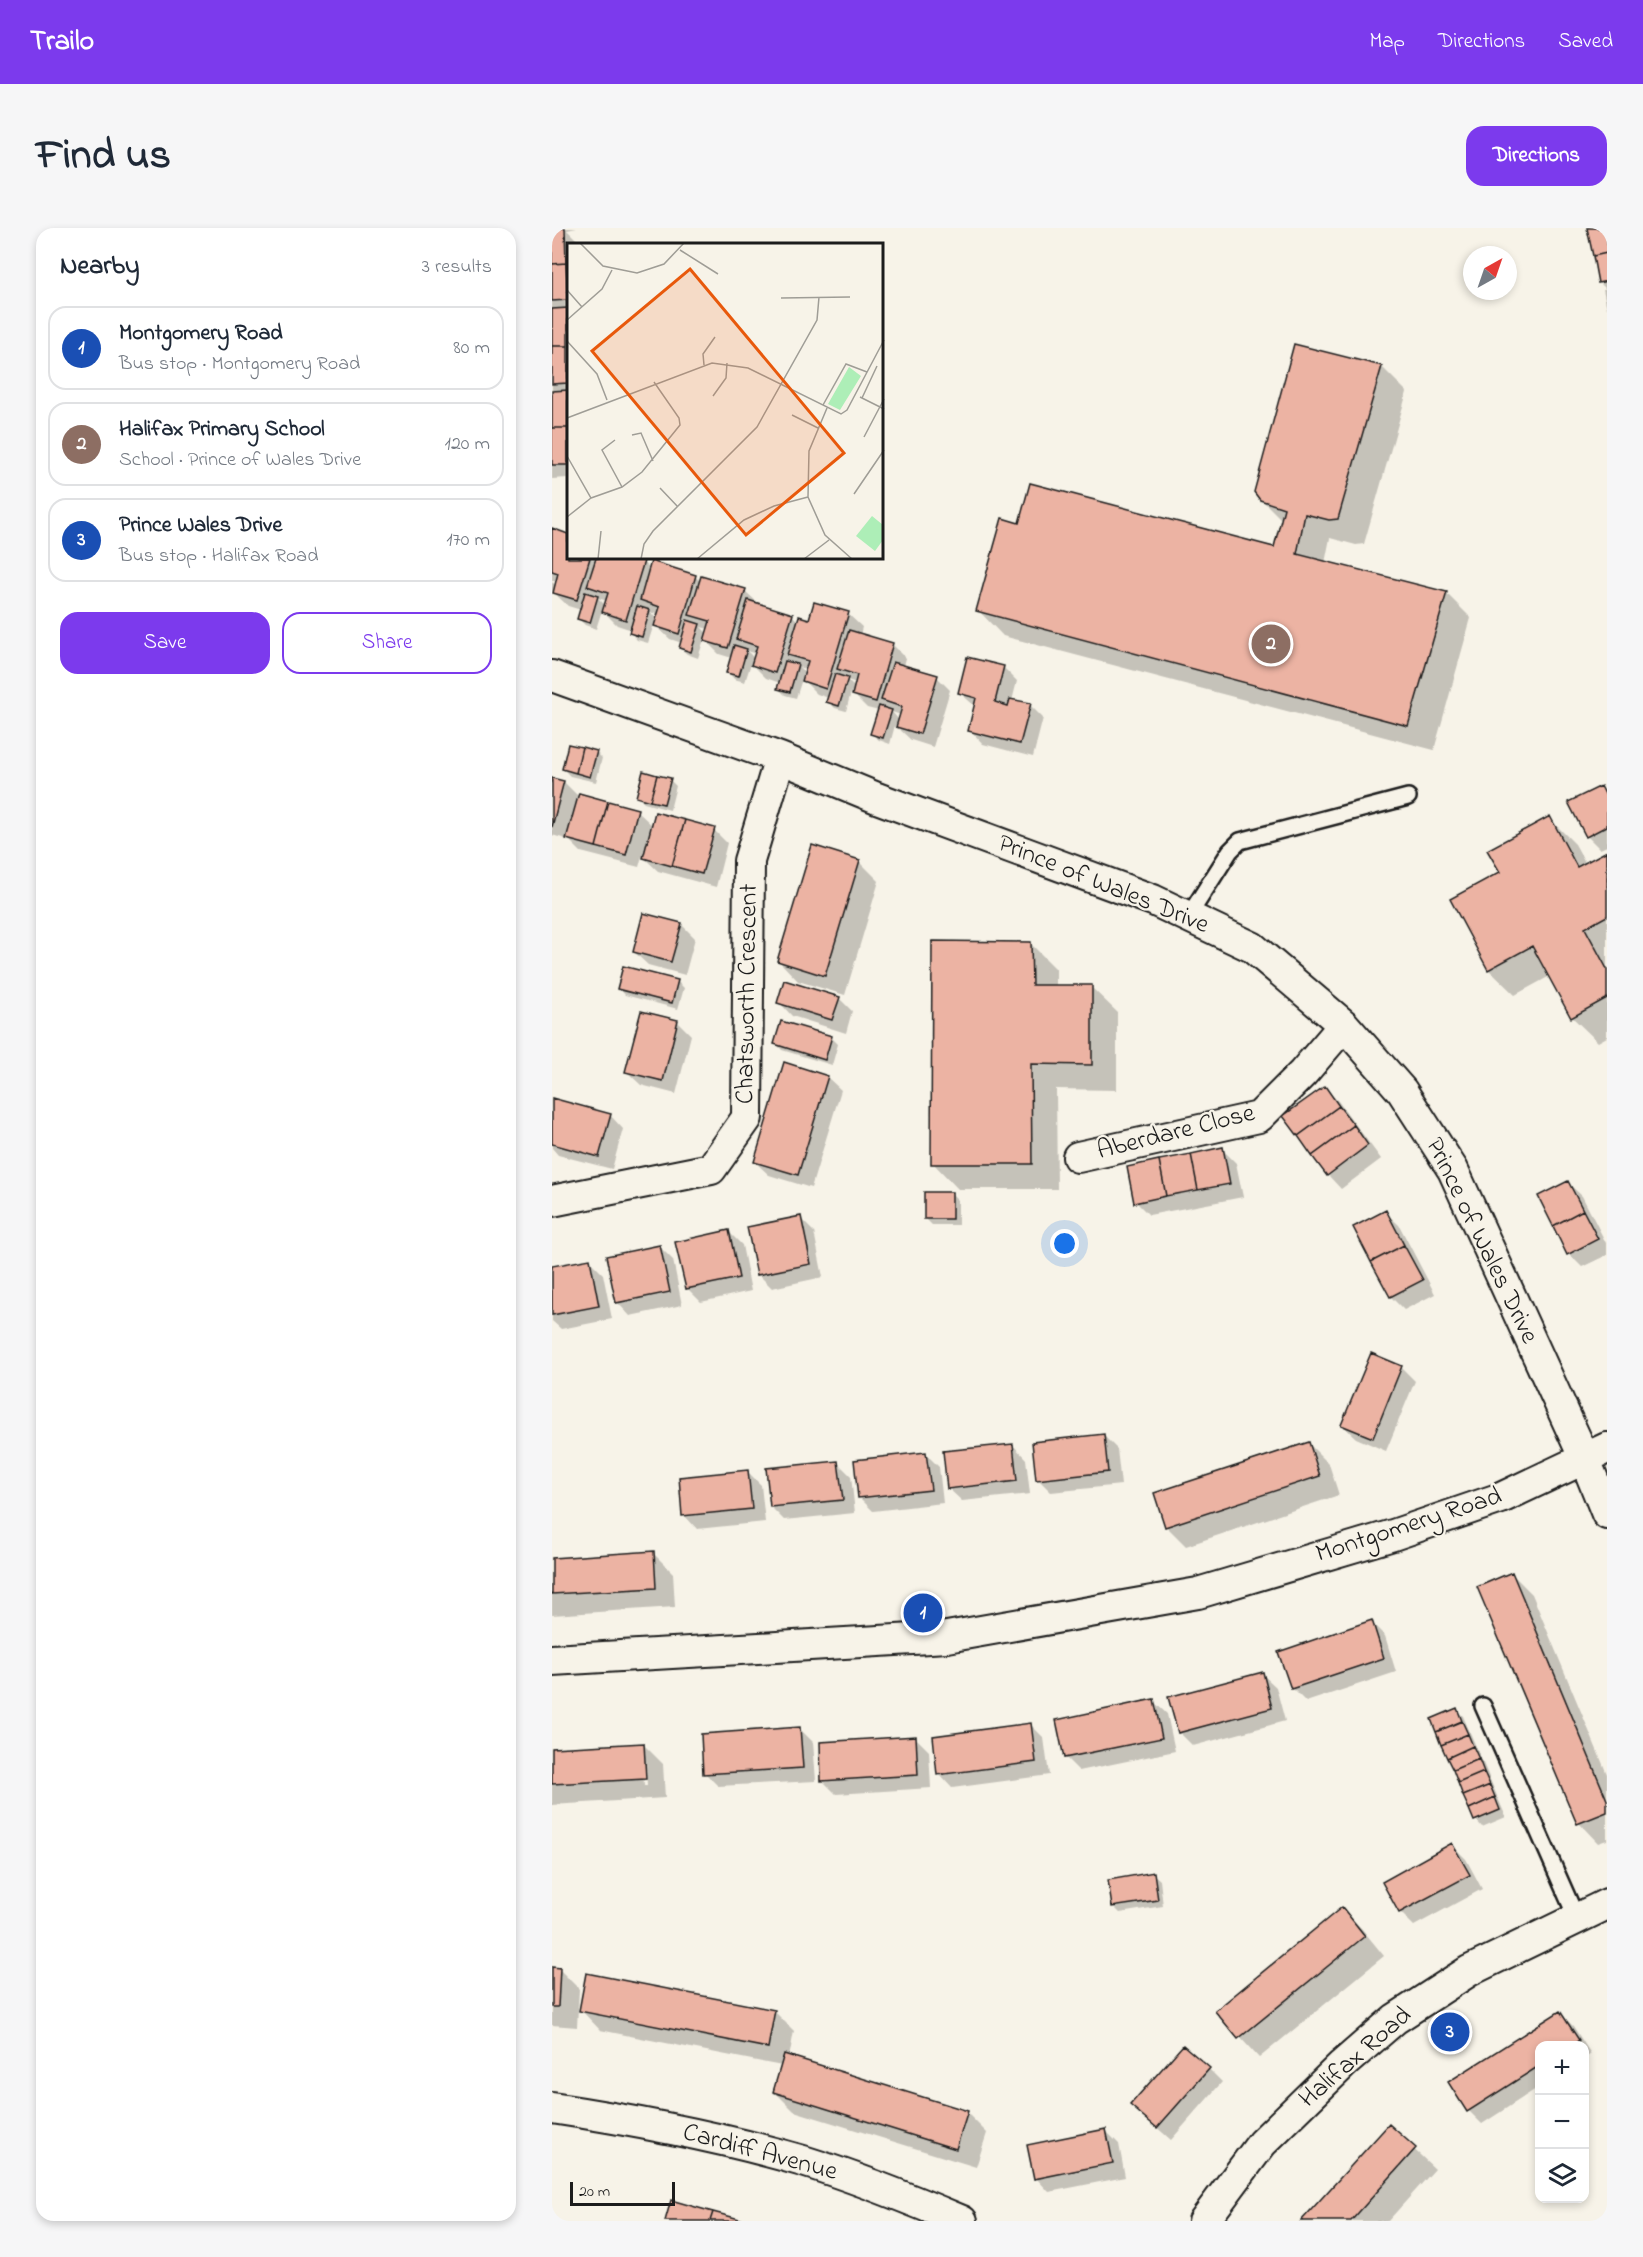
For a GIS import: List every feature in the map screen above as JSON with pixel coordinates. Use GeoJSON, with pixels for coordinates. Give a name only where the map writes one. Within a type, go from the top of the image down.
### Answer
{"type":"FeatureCollection","features":[{"type":"Feature","properties":{"kind":"street","name":"Prince of Wales Drive"},"geometry":{"type":"LineString","coordinates":[[552,676],[780,758],[878,798],[1153,900],[1252,947],[1344,1025],[1402,1091],[1453,1170],[1595,1452],[1607,1514]]}},
{"type":"Feature","properties":{"kind":"street","name":"Chatsworth Crescent"},"geometry":{"type":"LineString","coordinates":[[552,1201],[711,1169],[747,1118],[749,861],[780,758]]}},
{"type":"Feature","properties":{"kind":"street","name":"Aberdare Close"},"geometry":{"type":"LineString","coordinates":[[1078,1157],[1259,1117],[1304,1073],[1344,1025]]}},
{"type":"Feature","properties":{"kind":"street","name":"Montgomery Road"},"geometry":{"type":"LineString","coordinates":[[552,1660],[947,1637],[1198,1593],[1393,1534],[1501,1498],[1595,1452]]}},
{"type":"Feature","properties":{"kind":"street","name":"Halifax Road"},"geometry":{"type":"LineString","coordinates":[[1204,2221],[1262,2143],[1342,2065],[1395,2019],[1469,1971],[1607,1904]]}},
{"type":"Feature","properties":{"kind":"street","name":"Cardiff Avenue"},"geometry":{"type":"LineString","coordinates":[[552,2108],[716,2138],[803,2162],[882,2188],[962,2221]]}},
{"type":"Feature","properties":{"kind":"lane"},"geometry":{"type":"LineString","coordinates":[[1188,917],[1230,851],[1240,840],[1408,797]]}},
{"type":"Feature","properties":{"kind":"lane"},"geometry":{"type":"LineString","coordinates":[[1483,1706],[1577,1919]]}},
{"type":"Feature","properties":{"kind":"building"},"geometry":{"type":"Polygon","coordinates":[[[552,228],[565,228],[566,263],[552,264],[552,228]]]}},
{"type":"Feature","properties":{"kind":"building"},"geometry":{"type":"Polygon","coordinates":[[[1587,228],[1607,228],[1607,253],[1593,256],[1587,228]]]}},
{"type":"Feature","properties":{"kind":"building"},"geometry":{"type":"Polygon","coordinates":[[[1607,253],[1607,281],[1598,283],[1593,256],[1607,253]]]}},
{"type":"Feature","properties":{"kind":"building"},"geometry":{"type":"Polygon","coordinates":[[[566,263],[567,300],[552,301],[552,264],[566,263]]]}},
{"type":"Feature","properties":{"kind":"building"},"geometry":{"type":"Polygon","coordinates":[[[567,308],[567,346],[552,346],[552,309],[567,308]]]}},
{"type":"Feature","properties":{"kind":"building"},"geometry":{"type":"Polygon","coordinates":[[[1294,344],[1382,366],[1338,519],[1329,520],[1305,514],[1297,554],[1447,592],[1408,726],[976,611],[1002,518],[1019,523],[1030,483],[1274,547],[1284,508],[1260,500],[1254,492],[1294,344]]]}},
{"type":"Feature","properties":{"kind":"building"},"geometry":{"type":"Polygon","coordinates":[[[552,346],[567,346],[567,383],[552,384],[552,346]]]}},
{"type":"Feature","properties":{"kind":"building"},"geometry":{"type":"Polygon","coordinates":[[[567,390],[567,428],[552,428],[552,391],[567,390]]]}},
{"type":"Feature","properties":{"kind":"building"},"geometry":{"type":"Polygon","coordinates":[[[552,428],[567,428],[567,465],[552,465],[552,428]]]}},
{"type":"Feature","properties":{"kind":"building"},"geometry":{"type":"Polygon","coordinates":[[[552,528],[567,534],[567,560],[589,560],[577,600],[553,593],[558,573],[552,571],[552,528]]]}},
{"type":"Feature","properties":{"kind":"building"},"geometry":{"type":"Polygon","coordinates":[[[595,560],[644,561],[626,620],[602,612],[608,593],[587,586],[595,560]]]}},
{"type":"Feature","properties":{"kind":"building"},"geometry":{"type":"Polygon","coordinates":[[[651,561],[696,575],[679,634],[654,626],[660,607],[640,600],[651,561]]]}},
{"type":"Feature","properties":{"kind":"building"},"geometry":{"type":"Polygon","coordinates":[[[701,576],[746,589],[728,648],[704,641],[710,621],[689,615],[701,576]]]}},
{"type":"Feature","properties":{"kind":"building"},"geometry":{"type":"Polygon","coordinates":[[[585,592],[598,596],[590,623],[577,619],[585,592]]]}},
{"type":"Feature","properties":{"kind":"building"},"geometry":{"type":"Polygon","coordinates":[[[748,600],[793,614],[775,673],[751,665],[757,646],[736,639],[748,600]]]}},
{"type":"Feature","properties":{"kind":"building"},"geometry":{"type":"Polygon","coordinates":[[[814,602],[849,612],[826,689],[802,681],[808,661],[787,655],[799,616],[809,619],[814,602]]]}},
{"type":"Feature","properties":{"kind":"building"},"geometry":{"type":"Polygon","coordinates":[[[637,606],[650,610],[642,637],[629,633],[637,606]]]}},
{"type":"Feature","properties":{"kind":"building"},"geometry":{"type":"Polygon","coordinates":[[[687,620],[700,624],[691,652],[679,648],[687,620]]]}},
{"type":"Feature","properties":{"kind":"building"},"geometry":{"type":"Polygon","coordinates":[[[849,630],[893,643],[876,702],[852,695],[857,675],[837,669],[849,630]]]}},
{"type":"Feature","properties":{"kind":"building"},"geometry":{"type":"Polygon","coordinates":[[[734,645],[747,649],[739,676],[726,673],[734,645]]]}},
{"type":"Feature","properties":{"kind":"building"},"geometry":{"type":"Polygon","coordinates":[[[967,657],[1004,666],[995,702],[1008,706],[1010,699],[1031,703],[1020,744],[968,731],[976,698],[958,693],[967,657]]]}},
{"type":"Feature","properties":{"kind":"building"},"geometry":{"type":"Polygon","coordinates":[[[785,661],[798,664],[790,692],[777,689],[785,661]]]}},
{"type":"Feature","properties":{"kind":"building"},"geometry":{"type":"Polygon","coordinates":[[[893,662],[938,675],[920,734],[896,727],[902,707],[881,700],[893,662]]]}},
{"type":"Feature","properties":{"kind":"building"},"geometry":{"type":"Polygon","coordinates":[[[835,674],[848,678],[839,706],[826,702],[835,674]]]}},
{"type":"Feature","properties":{"kind":"building"},"geometry":{"type":"Polygon","coordinates":[[[879,706],[892,710],[883,738],[870,734],[879,706]]]}},
{"type":"Feature","properties":{"kind":"building"},"geometry":{"type":"Polygon","coordinates":[[[568,744],[582,747],[576,773],[562,769],[568,744]]]}},
{"type":"Feature","properties":{"kind":"building"},"geometry":{"type":"Polygon","coordinates":[[[582,747],[597,751],[590,777],[576,773],[582,747]]]}},
{"type":"Feature","properties":{"kind":"building"},"geometry":{"type":"Polygon","coordinates":[[[643,771],[657,775],[650,801],[636,797],[643,771]]]}},
{"type":"Feature","properties":{"kind":"building"},"geometry":{"type":"Polygon","coordinates":[[[657,775],[671,778],[664,804],[650,801],[657,775]]]}},
{"type":"Feature","properties":{"kind":"building"},"geometry":{"type":"Polygon","coordinates":[[[552,778],[564,781],[552,827],[552,778]]]}},
{"type":"Feature","properties":{"kind":"building"},"geometry":{"type":"Polygon","coordinates":[[[1601,786],[1607,798],[1607,826],[1586,837],[1568,802],[1601,786]]]}},
{"type":"Feature","properties":{"kind":"building"},"geometry":{"type":"Polygon","coordinates":[[[579,793],[608,801],[596,847],[566,839],[579,793]]]}},
{"type":"Feature","properties":{"kind":"building"},"geometry":{"type":"Polygon","coordinates":[[[608,801],[638,809],[626,855],[596,847],[608,801]]]}},
{"type":"Feature","properties":{"kind":"building"},"geometry":{"type":"Polygon","coordinates":[[[655,812],[685,820],[672,866],[643,858],[655,812]]]}},
{"type":"Feature","properties":{"kind":"building"},"geometry":{"type":"Polygon","coordinates":[[[1550,816],[1577,867],[1607,851],[1607,916],[1585,928],[1607,969],[1607,998],[1571,1018],[1532,946],[1488,970],[1450,899],[1500,872],[1487,850],[1550,816]]]}},
{"type":"Feature","properties":{"kind":"building"},"geometry":{"type":"Polygon","coordinates":[[[685,820],[715,828],[702,874],[672,866],[685,820]]]}},
{"type":"Feature","properties":{"kind":"building"},"geometry":{"type":"Polygon","coordinates":[[[812,845],[860,860],[825,976],[777,961],[812,845]]]}},
{"type":"Feature","properties":{"kind":"building"},"geometry":{"type":"Polygon","coordinates":[[[643,913],[682,923],[671,962],[633,952],[643,913]]]}},
{"type":"Feature","properties":{"kind":"building"},"geometry":{"type":"Polygon","coordinates":[[[932,941],[1031,942],[1032,985],[1092,985],[1092,1065],[1031,1064],[1032,1164],[931,1164],[932,941]]]}},
{"type":"Feature","properties":{"kind":"building"},"geometry":{"type":"Polygon","coordinates":[[[623,966],[678,980],[672,1003],[617,989],[623,966]]]}},
{"type":"Feature","properties":{"kind":"building"},"geometry":{"type":"Polygon","coordinates":[[[784,980],[840,997],[832,1020],[777,1003],[784,980]]]}},
{"type":"Feature","properties":{"kind":"building"},"geometry":{"type":"Polygon","coordinates":[[[641,1011],[678,1020],[663,1081],[625,1072],[641,1011]]]}},
{"type":"Feature","properties":{"kind":"building"},"geometry":{"type":"Polygon","coordinates":[[[781,1021],[832,1036],[825,1060],[774,1044],[781,1021]]]}},
{"type":"Feature","properties":{"kind":"building"},"geometry":{"type":"Polygon","coordinates":[[[784,1062],[828,1076],[798,1175],[754,1162],[784,1062]]]}},
{"type":"Feature","properties":{"kind":"building"},"geometry":{"type":"Polygon","coordinates":[[[1325,1086],[1339,1106],[1298,1136],[1283,1116],[1325,1086]]]}},
{"type":"Feature","properties":{"kind":"building"},"geometry":{"type":"Polygon","coordinates":[[[552,1098],[611,1114],[599,1157],[552,1144],[552,1098]]]}},
{"type":"Feature","properties":{"kind":"building"},"geometry":{"type":"Polygon","coordinates":[[[1339,1106],[1354,1125],[1312,1156],[1298,1136],[1339,1106]]]}},
{"type":"Feature","properties":{"kind":"building"},"geometry":{"type":"Polygon","coordinates":[[[1354,1125],[1368,1145],[1327,1176],[1312,1156],[1354,1125]]]}},
{"type":"Feature","properties":{"kind":"building"},"geometry":{"type":"Polygon","coordinates":[[[1223,1147],[1230,1184],[1198,1190],[1191,1154],[1223,1147]]]}},
{"type":"Feature","properties":{"kind":"building"},"geometry":{"type":"Polygon","coordinates":[[[1191,1154],[1198,1190],[1166,1196],[1159,1160],[1191,1154]]]}},
{"type":"Feature","properties":{"kind":"building"},"geometry":{"type":"Polygon","coordinates":[[[1159,1160],[1166,1196],[1134,1203],[1127,1167],[1159,1160]]]}},
{"type":"Feature","properties":{"kind":"building"},"geometry":{"type":"Polygon","coordinates":[[[1568,1181],[1583,1210],[1553,1226],[1538,1196],[1568,1181]]]}},
{"type":"Feature","properties":{"kind":"building"},"geometry":{"type":"Polygon","coordinates":[[[924,1192],[952,1192],[952,1219],[924,1219],[924,1192]]]}},
{"type":"Feature","properties":{"kind":"building"},"geometry":{"type":"Polygon","coordinates":[[[1386,1210],[1404,1245],[1371,1262],[1353,1227],[1386,1210]]]}},
{"type":"Feature","properties":{"kind":"building"},"geometry":{"type":"Polygon","coordinates":[[[1583,1210],[1598,1239],[1567,1255],[1553,1226],[1583,1210]]]}},
{"type":"Feature","properties":{"kind":"building"},"geometry":{"type":"Polygon","coordinates":[[[801,1216],[811,1264],[757,1275],[747,1227],[801,1216]]]}},
{"type":"Feature","properties":{"kind":"building"},"geometry":{"type":"Polygon","coordinates":[[[729,1230],[739,1278],[686,1289],[675,1242],[729,1230]]]}},
{"type":"Feature","properties":{"kind":"building"},"geometry":{"type":"Polygon","coordinates":[[[660,1245],[670,1292],[616,1303],[606,1256],[660,1245]]]}},
{"type":"Feature","properties":{"kind":"building"},"geometry":{"type":"Polygon","coordinates":[[[1404,1245],[1423,1280],[1390,1297],[1371,1262],[1404,1245]]]}},
{"type":"Feature","properties":{"kind":"building"},"geometry":{"type":"Polygon","coordinates":[[[590,1259],[599,1306],[552,1315],[552,1266],[590,1259]]]}},
{"type":"Feature","properties":{"kind":"building"},"geometry":{"type":"Polygon","coordinates":[[[1371,1353],[1402,1366],[1373,1438],[1341,1425],[1371,1353]]]}},
{"type":"Feature","properties":{"kind":"building"},"geometry":{"type":"Polygon","coordinates":[[[1104,1434],[1108,1472],[1036,1480],[1032,1442],[1104,1434]]]}},
{"type":"Feature","properties":{"kind":"building"},"geometry":{"type":"Polygon","coordinates":[[[1309,1442],[1320,1476],[1165,1527],[1154,1493],[1309,1442]]]}},
{"type":"Feature","properties":{"kind":"building"},"geometry":{"type":"Polygon","coordinates":[[[1013,1444],[1017,1481],[947,1489],[943,1451],[1013,1444]]]}},
{"type":"Feature","properties":{"kind":"building"},"geometry":{"type":"Polygon","coordinates":[[[926,1452],[931,1490],[858,1498],[854,1460],[926,1452]]]}},
{"type":"Feature","properties":{"kind":"building"},"geometry":{"type":"Polygon","coordinates":[[[838,1461],[843,1500],[770,1507],[766,1468],[838,1461]]]}},
{"type":"Feature","properties":{"kind":"building"},"geometry":{"type":"Polygon","coordinates":[[[748,1470],[752,1509],[682,1516],[679,1477],[748,1470]]]}},
{"type":"Feature","properties":{"kind":"building"},"geometry":{"type":"Polygon","coordinates":[[[654,1551],[656,1588],[552,1594],[552,1558],[654,1551]]]}},
{"type":"Feature","properties":{"kind":"building"},"geometry":{"type":"Polygon","coordinates":[[[1512,1572],[1607,1800],[1607,1812],[1577,1824],[1477,1587],[1512,1572]]]}},
{"type":"Feature","properties":{"kind":"building"},"geometry":{"type":"Polygon","coordinates":[[[1372,1620],[1384,1658],[1291,1689],[1278,1652],[1372,1620]]]}},
{"type":"Feature","properties":{"kind":"building"},"geometry":{"type":"Polygon","coordinates":[[[1263,1672],[1272,1708],[1178,1733],[1168,1697],[1263,1672]]]}},
{"type":"Feature","properties":{"kind":"building"},"geometry":{"type":"Polygon","coordinates":[[[1154,1699],[1162,1738],[1064,1758],[1056,1720],[1154,1699]]]}},
{"type":"Feature","properties":{"kind":"building"},"geometry":{"type":"Polygon","coordinates":[[[1457,1708],[1462,1721],[1436,1732],[1431,1719],[1457,1708]]]}},
{"type":"Feature","properties":{"kind":"building"},"geometry":{"type":"Polygon","coordinates":[[[1462,1721],[1468,1734],[1441,1745],[1436,1732],[1462,1721]]]}},
{"type":"Feature","properties":{"kind":"building"},"geometry":{"type":"Polygon","coordinates":[[[1031,1723],[1036,1762],[937,1775],[933,1736],[1031,1723]]]}},
{"type":"Feature","properties":{"kind":"building"},"geometry":{"type":"Polygon","coordinates":[[[800,1727],[803,1768],[703,1774],[701,1734],[800,1727]]]}},
{"type":"Feature","properties":{"kind":"building"},"geometry":{"type":"Polygon","coordinates":[[[1468,1734],[1473,1746],[1447,1758],[1441,1745],[1468,1734]]]}},
{"type":"Feature","properties":{"kind":"building"},"geometry":{"type":"Polygon","coordinates":[[[916,1736],[918,1775],[821,1781],[820,1742],[916,1736]]]}},
{"type":"Feature","properties":{"kind":"building"},"geometry":{"type":"Polygon","coordinates":[[[644,1743],[646,1779],[552,1784],[552,1748],[644,1743]]]}},
{"type":"Feature","properties":{"kind":"building"},"geometry":{"type":"Polygon","coordinates":[[[1473,1746],[1479,1759],[1453,1770],[1447,1758],[1473,1746]]]}},
{"type":"Feature","properties":{"kind":"building"},"geometry":{"type":"Polygon","coordinates":[[[1479,1759],[1484,1772],[1458,1783],[1453,1770],[1479,1759]]]}},
{"type":"Feature","properties":{"kind":"building"},"geometry":{"type":"Polygon","coordinates":[[[1484,1772],[1490,1785],[1463,1796],[1458,1783],[1484,1772]]]}},
{"type":"Feature","properties":{"kind":"building"},"geometry":{"type":"Polygon","coordinates":[[[1490,1785],[1495,1797],[1469,1809],[1463,1796],[1490,1785]]]}},
{"type":"Feature","properties":{"kind":"building"},"geometry":{"type":"Polygon","coordinates":[[[1495,1797],[1500,1810],[1474,1821],[1469,1809],[1495,1797]]]}},
{"type":"Feature","properties":{"kind":"building"},"geometry":{"type":"Polygon","coordinates":[[[1452,1843],[1470,1875],[1399,1913],[1382,1882],[1452,1843]]]}},
{"type":"Feature","properties":{"kind":"building"},"geometry":{"type":"Polygon","coordinates":[[[1154,1872],[1158,1900],[1112,1907],[1108,1880],[1154,1872]]]}},
{"type":"Feature","properties":{"kind":"building"},"geometry":{"type":"Polygon","coordinates":[[[1342,1907],[1365,1936],[1238,2039],[1215,2011],[1342,1907]]]}},
{"type":"Feature","properties":{"kind":"building"},"geometry":{"type":"Polygon","coordinates":[[[552,1967],[560,1968],[558,2007],[552,2007],[552,1967]]]}},
{"type":"Feature","properties":{"kind":"building"},"geometry":{"type":"Polygon","coordinates":[[[586,1973],[775,2010],[768,2048],[579,2011],[586,1973]]]}},
{"type":"Feature","properties":{"kind":"building"},"geometry":{"type":"Polygon","coordinates":[[[1560,2011],[1579,2040],[1535,2041],[1535,2069],[1467,2112],[1448,2082],[1560,2011]]]}},
{"type":"Feature","properties":{"kind":"building"},"geometry":{"type":"Polygon","coordinates":[[[1183,2045],[1210,2068],[1157,2128],[1130,2105],[1183,2045]]]}},
{"type":"Feature","properties":{"kind":"building"},"geometry":{"type":"Polygon","coordinates":[[[784,2054],[968,2111],[956,2149],[773,2092],[784,2054]]]}},
{"type":"Feature","properties":{"kind":"building"},"geometry":{"type":"Polygon","coordinates":[[[1389,2124],[1416,2148],[1351,2221],[1301,2221],[1389,2124]]]}},
{"type":"Feature","properties":{"kind":"building"},"geometry":{"type":"Polygon","coordinates":[[[1106,2129],[1113,2163],[1034,2179],[1027,2145],[1106,2129]]]}},
{"type":"Feature","properties":{"kind":"building"},"geometry":{"type":"Polygon","coordinates":[[[671,2200],[713,2212],[710,2221],[665,2221],[671,2200]]]}},
{"type":"Feature","properties":{"kind":"building"},"geometry":{"type":"Polygon","coordinates":[[[713,2212],[747,2221],[710,2221],[713,2212]]]}},
{"type":"Feature","properties":{"kind":"place","name":"Halifax Primary School"},"geometry":{"type":"Point","coordinates":[1271,644]}},
{"type":"Feature","properties":{"kind":"place","name":"Montgomery Road"},"geometry":{"type":"Point","coordinates":[923,1613]}},
{"type":"Feature","properties":{"kind":"place","name":"Prince Wales Drive"},"geometry":{"type":"Point","coordinates":[1450,2032]}}]}
